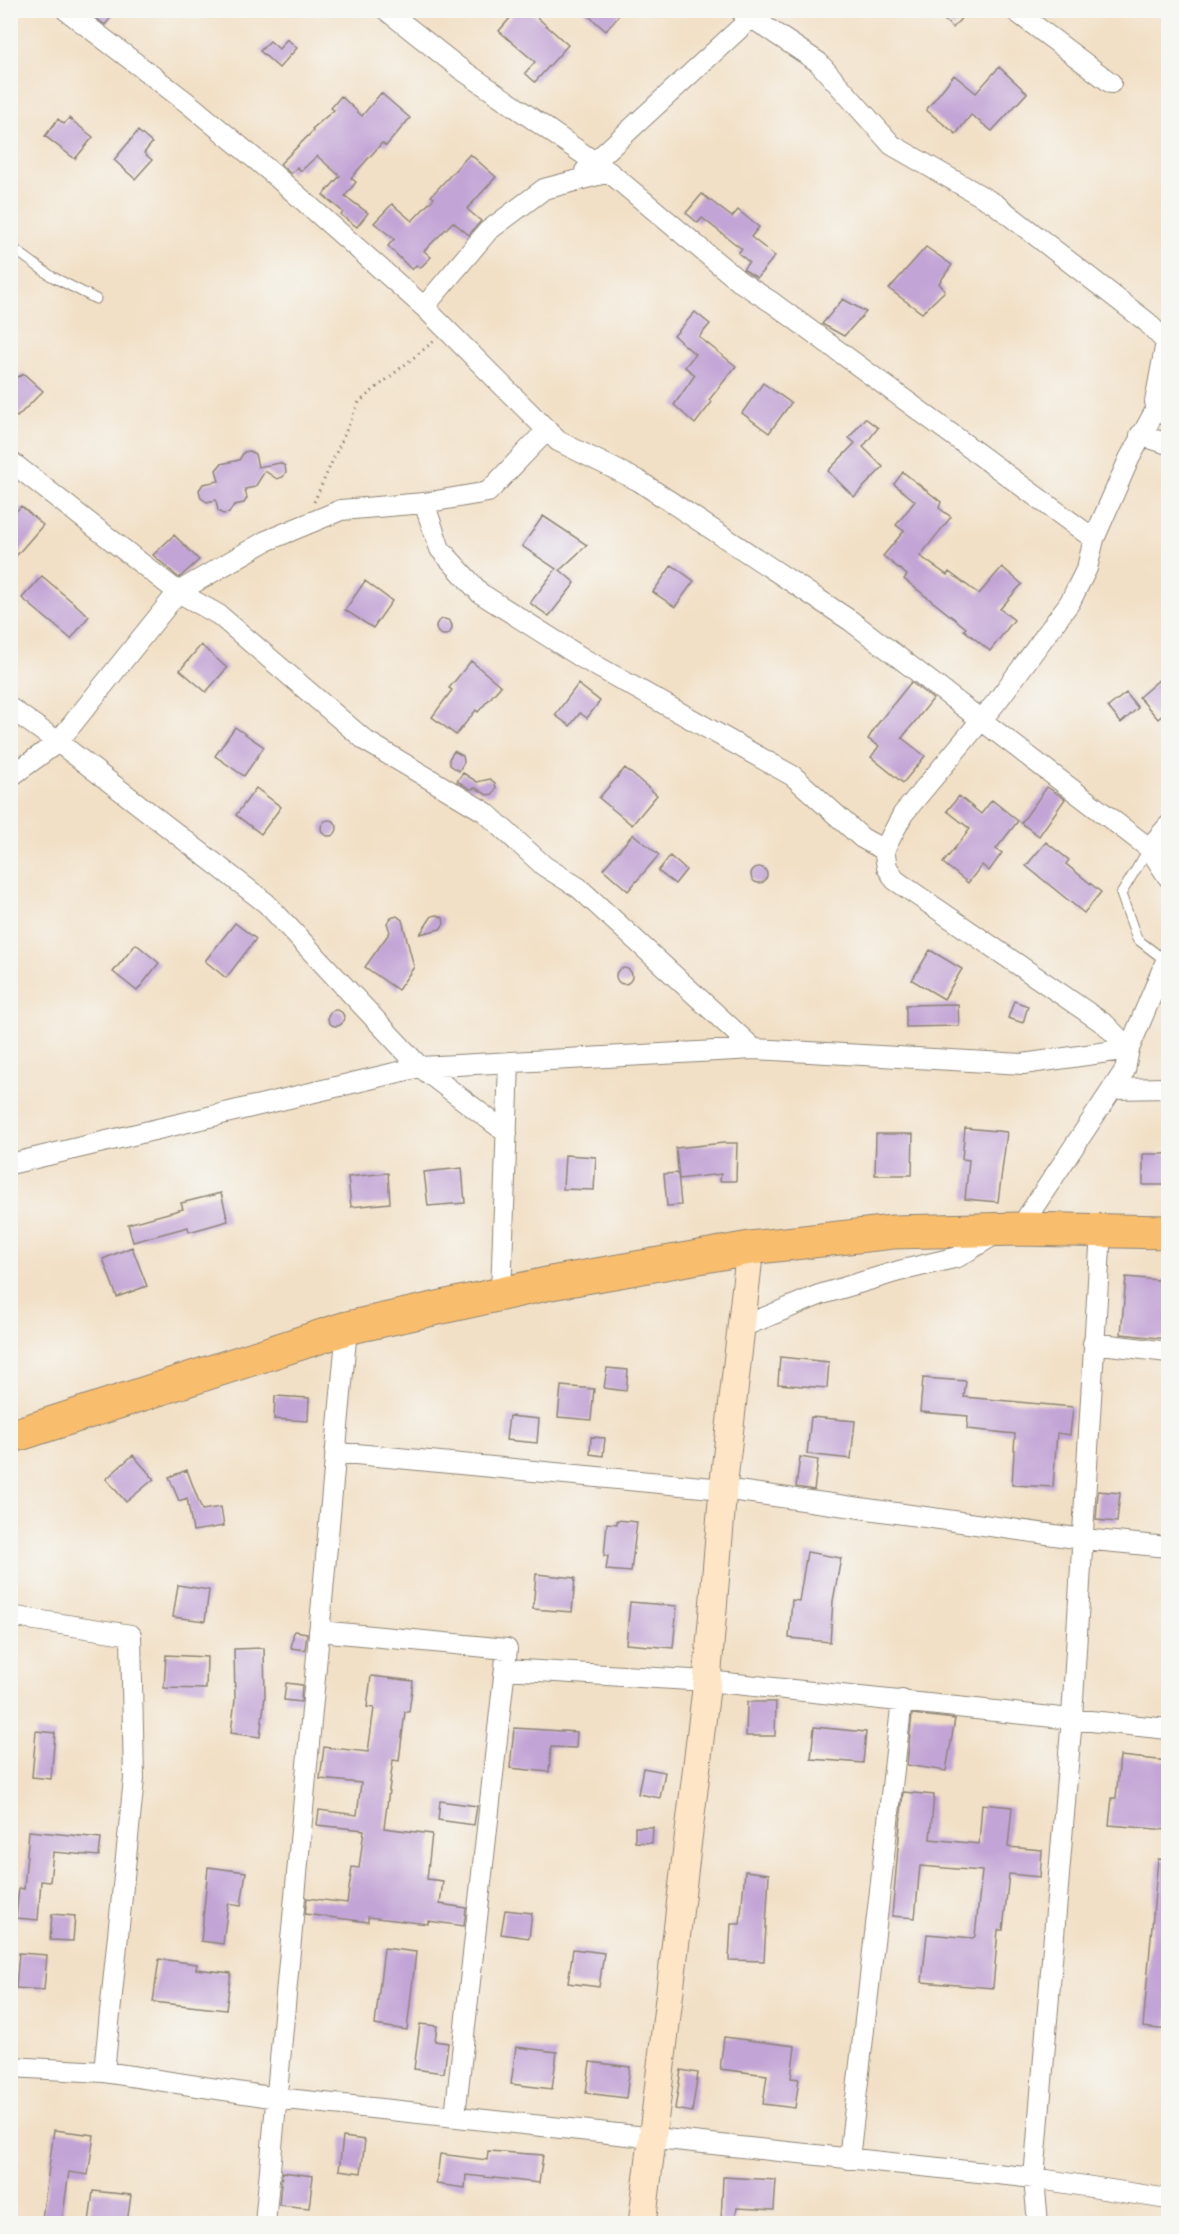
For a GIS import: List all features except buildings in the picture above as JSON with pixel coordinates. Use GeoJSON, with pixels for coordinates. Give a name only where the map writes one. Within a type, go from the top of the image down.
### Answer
{"type":"FeatureCollection","features":[{"type":"Feature","properties":{"kind":"highway"},"geometry":{"type":"LineString","coordinates":[[10,1437],[348,1328],[550,1283],[750,1248],[893,1232],[1010,1230],[1168,1232]]}},
{"type":"Feature","properties":{"kind":"street"},"geometry":{"type":"LineString","coordinates":[[66,10],[198,112],[272,173],[424,307],[558,441],[639,481],[851,621],[1149,848],[1168,877]]}},
{"type":"Feature","properties":{"kind":"street"},"geometry":{"type":"LineString","coordinates":[[386,10],[458,67],[602,167],[739,281],[1094,538]]}},
{"type":"Feature","properties":{"kind":"street"},"geometry":{"type":"LineString","coordinates":[[1014,10],[1111,83]]}},
{"type":"Feature","properties":{"kind":"street"},"geometry":{"type":"LineString","coordinates":[[424,307],[488,231],[544,189],[574,181],[602,167],[749,13],[818,62],[892,146],[995,204],[1148,322],[1166,342],[1153,414]]}},
{"type":"Feature","properties":{"kind":"street"},"geometry":{"type":"LineString","coordinates":[[1129,1049],[1106,1025],[895,880],[887,867],[884,850],[903,814],[998,700],[1070,602],[1087,568],[1094,538],[1140,435],[1168,387]]}},
{"type":"Feature","properties":{"kind":"street"},"geometry":{"type":"LineString","coordinates":[[10,777],[58,742],[178,592],[266,541],[341,510],[424,503],[488,492],[548,430]]}},
{"type":"Feature","properties":{"kind":"street"},"geometry":{"type":"LineString","coordinates":[[1140,435],[1168,444]]}},
{"type":"Feature","properties":{"kind":"street"},"geometry":{"type":"LineString","coordinates":[[10,461],[178,592],[219,615],[366,741],[485,812],[544,866],[579,888],[754,1049]]}},
{"type":"Feature","properties":{"kind":"street"},"geometry":{"type":"LineString","coordinates":[[424,503],[440,549],[480,593],[584,659],[793,776],[862,838],[884,850]]}},
{"type":"Feature","properties":{"kind":"street"},"geometry":{"type":"LineString","coordinates":[[10,708],[58,742],[266,903],[420,1067],[507,1133]]}},
{"type":"Feature","properties":{"kind":"street"},"geometry":{"type":"LineString","coordinates":[[1149,848],[1168,826]]}},
{"type":"Feature","properties":{"kind":"street"},"geometry":{"type":"LineString","coordinates":[[742,1327],[819,1295],[899,1271],[958,1257],[1010,1230],[1125,1070],[1129,1049],[1167,958]]}},
{"type":"Feature","properties":{"kind":"street"},"geometry":{"type":"LineString","coordinates":[[10,1164],[420,1067],[754,1049],[1023,1064],[1129,1049]]}},
{"type":"Feature","properties":{"kind":"street"},"geometry":{"type":"LineString","coordinates":[[501,1294],[509,1062]]}},
{"type":"Feature","properties":{"kind":"street"},"geometry":{"type":"LineString","coordinates":[[1113,1089],[1168,1088]]}},
{"type":"Feature","properties":{"kind":"street"},"geometry":{"type":"LineString","coordinates":[[1038,2223],[1034,2178],[1072,1717],[1101,1231]]}},
{"type":"Feature","properties":{"kind":"street"},"geometry":{"type":"LineString","coordinates":[[642,2223],[707,1681],[723,1489],[750,1248]]}},
{"type":"Feature","properties":{"kind":"street"},"geometry":{"type":"LineString","coordinates":[[265,2223],[348,1328]]}},
{"type":"Feature","properties":{"kind":"street"},"geometry":{"type":"LineString","coordinates":[[1093,1343],[1168,1352]]}},
{"type":"Feature","properties":{"kind":"street"},"geometry":{"type":"LineString","coordinates":[[335,1452],[723,1489],[1083,1539],[1168,1547]]}},
{"type":"Feature","properties":{"kind":"street"},"geometry":{"type":"LineString","coordinates":[[10,1616],[131,1635],[134,1779],[104,2072]]}},
{"type":"Feature","properties":{"kind":"street"},"geometry":{"type":"LineString","coordinates":[[319,1631],[507,1649],[455,2116]]}},
{"type":"Feature","properties":{"kind":"street"},"geometry":{"type":"LineString","coordinates":[[505,1669],[707,1681],[1072,1717],[1168,1729]]}},
{"type":"Feature","properties":{"kind":"street"},"geometry":{"type":"LineString","coordinates":[[849,2158],[902,1700]]}},
{"type":"Feature","properties":{"kind":"street"},"geometry":{"type":"LineString","coordinates":[[10,2067],[104,2072],[278,2098],[1034,2178],[1168,2199]]}},
{"type":"Feature","properties":{"kind":"lane"},"geometry":{"type":"LineString","coordinates":[[10,246],[51,276],[96,299]]}},
{"type":"Feature","properties":{"kind":"lane"},"geometry":{"type":"LineString","coordinates":[[1149,848],[1121,894],[1137,939],[1167,958]]}},
{"type":"Feature","properties":{"kind":"path"},"geometry":{"type":"LineString","coordinates":[[304,526],[359,402],[447,330]]}}]}
